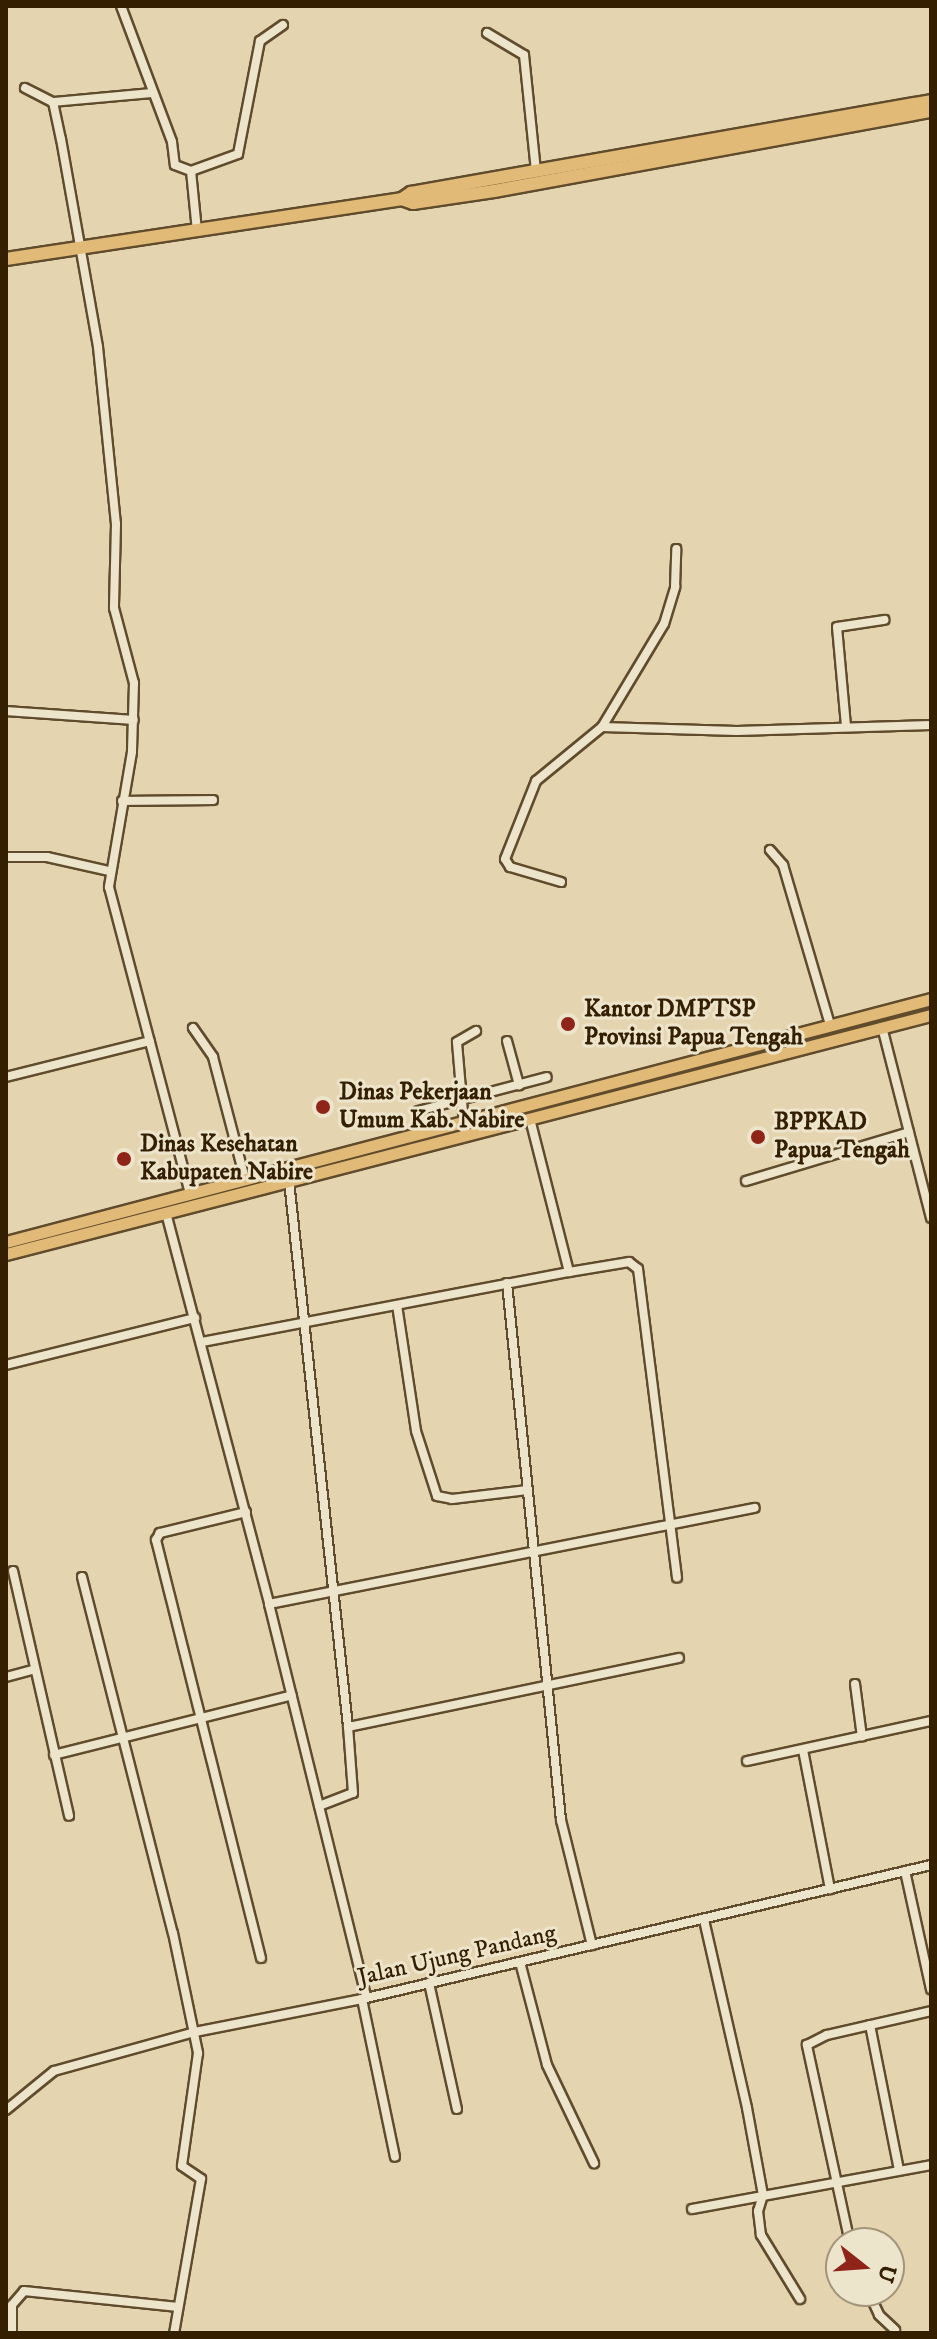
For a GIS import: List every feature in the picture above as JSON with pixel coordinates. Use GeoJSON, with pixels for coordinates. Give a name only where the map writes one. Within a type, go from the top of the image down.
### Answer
{"type":"FeatureCollection","features":[{"type":"Feature","properties":{"kind":"highway"},"geometry":{"type":"LineString","coordinates":[[10,258],[402,199],[441,199],[573,170],[931,101]]}},
{"type":"Feature","properties":{"kind":"highway"},"geometry":{"type":"LineString","coordinates":[[402,199],[411,193],[536,171],[573,170],[931,111]]}},
{"type":"Feature","properties":{"kind":"main road"},"geometry":{"type":"LineString","coordinates":[[6,1242],[931,999]]}},
{"type":"Feature","properties":{"kind":"main road"},"geometry":{"type":"LineString","coordinates":[[6,1254],[931,1015]]}},
{"type":"Feature","properties":{"kind":"main road"},"geometry":{"type":"LineString","coordinates":[[782,1038],[787,1052]]}},
{"type":"Feature","properties":{"kind":"street"},"geometry":{"type":"LineString","coordinates":[[121,6],[176,169],[191,171],[238,154],[260,38],[283,25]]}},
{"type":"Feature","properties":{"kind":"street"},"geometry":{"type":"LineString","coordinates":[[487,33],[524,55],[536,171]]}},
{"type":"Feature","properties":{"kind":"street"},"geometry":{"type":"LineString","coordinates":[[25,88],[53,102],[151,93]]}},
{"type":"Feature","properties":{"kind":"street"},"geometry":{"type":"LineString","coordinates":[[53,102],[76,248],[98,347],[116,524],[114,608],[133,677],[134,720],[109,871],[190,1194]]}},
{"type":"Feature","properties":{"kind":"street"},"geometry":{"type":"LineString","coordinates":[[191,171],[197,231]]}},
{"type":"Feature","properties":{"kind":"street"},"geometry":{"type":"LineString","coordinates":[[561,882],[510,867],[505,859],[536,781],[602,727],[664,624],[675,587],[676,549]]}},
{"type":"Feature","properties":{"kind":"street"},"geometry":{"type":"LineString","coordinates":[[846,726],[837,627],[884,620]]}},
{"type":"Feature","properties":{"kind":"street"},"geometry":{"type":"LineString","coordinates":[[6,711],[134,720]]}},
{"type":"Feature","properties":{"kind":"street"},"geometry":{"type":"LineString","coordinates":[[602,727],[737,731],[931,725]]}},
{"type":"Feature","properties":{"kind":"street"},"geometry":{"type":"LineString","coordinates":[[122,801],[213,800]]}},
{"type":"Feature","properties":{"kind":"street"},"geometry":{"type":"LineString","coordinates":[[770,850],[783,865],[830,1025]]}},
{"type":"Feature","properties":{"kind":"street"},"geometry":{"type":"LineString","coordinates":[[6,857],[52,858],[109,871]]}},
{"type":"Feature","properties":{"kind":"street"},"geometry":{"type":"LineString","coordinates":[[882,1027],[931,1218]]}},
{"type":"Feature","properties":{"kind":"street"},"geometry":{"type":"LineString","coordinates":[[193,1028],[213,1057],[245,1179]]}},
{"type":"Feature","properties":{"kind":"street"},"geometry":{"type":"LineString","coordinates":[[465,1136],[461,1123],[457,1042],[476,1031]]}},
{"type":"Feature","properties":{"kind":"street"},"geometry":{"type":"LineString","coordinates":[[6,1077],[150,1041]]}},
{"type":"Feature","properties":{"kind":"street"},"geometry":{"type":"LineString","coordinates":[[507,1041],[519,1085]]}},
{"type":"Feature","properties":{"kind":"street"},"geometry":{"type":"LineString","coordinates":[[418,1111],[547,1077]]}},
{"type":"Feature","properties":{"kind":"street"},"geometry":{"type":"LineString","coordinates":[[530,1119],[569,1272]]}},
{"type":"Feature","properties":{"kind":"street"},"geometry":{"type":"LineString","coordinates":[[746,1181],[909,1132]]}},
{"type":"Feature","properties":{"kind":"street"},"geometry":{"type":"LineString","coordinates":[[919,1174],[931,1171]]}},
{"type":"Feature","properties":{"kind":"street"},"geometry":{"type":"LineString","coordinates":[[289,1181],[336,1594],[353,1793],[319,1806]]}},
{"type":"Feature","properties":{"kind":"street"},"geometry":{"type":"LineString","coordinates":[[166,1213],[246,1512],[319,1806],[364,1998],[395,2157]]}},
{"type":"Feature","properties":{"kind":"street"},"geometry":{"type":"LineString","coordinates":[[202,1342],[305,1325],[507,1283],[636,1264],[677,1578]]}},
{"type":"Feature","properties":{"kind":"street"},"geometry":{"type":"LineString","coordinates":[[507,1283],[532,1553],[563,1831],[592,1945]]}},
{"type":"Feature","properties":{"kind":"street"},"geometry":{"type":"LineString","coordinates":[[397,1305],[416,1431],[437,1496],[527,1490]]}},
{"type":"Feature","properties":{"kind":"street"},"geometry":{"type":"LineString","coordinates":[[6,1365],[195,1318]]}},
{"type":"Feature","properties":{"kind":"street"},"geometry":{"type":"LineString","coordinates":[[269,1604],[336,1594],[755,1508]]}},
{"type":"Feature","properties":{"kind":"street"},"geometry":{"type":"LineString","coordinates":[[246,1512],[156,1537],[261,1958]]}},
{"type":"Feature","properties":{"kind":"street"},"geometry":{"type":"LineString","coordinates":[[13,1571],[33,1670],[69,1816]]}},
{"type":"Feature","properties":{"kind":"street"},"geometry":{"type":"LineString","coordinates":[[82,1577],[195,2032],[198,2063],[182,2166],[201,2179],[174,2333]]}},
{"type":"Feature","properties":{"kind":"street"},"geometry":{"type":"LineString","coordinates":[[348,1727],[547,1683],[679,1658]]}},
{"type":"Feature","properties":{"kind":"street"},"geometry":{"type":"LineString","coordinates":[[6,1677],[33,1670]]}},
{"type":"Feature","properties":{"kind":"street"},"geometry":{"type":"LineString","coordinates":[[855,1684],[862,1737]]}},
{"type":"Feature","properties":{"kind":"street"},"geometry":{"type":"LineString","coordinates":[[54,1755],[292,1695]]}},
{"type":"Feature","properties":{"kind":"street"},"geometry":{"type":"LineString","coordinates":[[747,1761],[931,1721]]}},
{"type":"Feature","properties":{"kind":"street"},"geometry":{"type":"LineString","coordinates":[[803,1750],[830,1889]]}},
{"type":"Feature","properties":{"kind":"street","name":"Jalan Ujung Pandang"},"geometry":{"type":"LineString","coordinates":[[6,2110],[51,2072],[195,2032],[364,1998],[931,1865]]}},
{"type":"Feature","properties":{"kind":"street"},"geometry":{"type":"LineString","coordinates":[[905,1871],[931,1989]]}},
{"type":"Feature","properties":{"kind":"street"},"geometry":{"type":"LineString","coordinates":[[704,1920],[763,2195],[758,2211],[766,2249],[787,2271],[800,2299]]}},
{"type":"Feature","properties":{"kind":"street"},"geometry":{"type":"LineString","coordinates":[[520,1962],[547,2065],[594,2163]]}},
{"type":"Feature","properties":{"kind":"street"},"geometry":{"type":"LineString","coordinates":[[429,1983],[457,2109]]}},
{"type":"Feature","properties":{"kind":"street"},"geometry":{"type":"LineString","coordinates":[[846,2227],[807,2045],[812,2039],[931,2011]]}},
{"type":"Feature","properties":{"kind":"street"},"geometry":{"type":"LineString","coordinates":[[870,2025],[899,2170]]}},
{"type":"Feature","properties":{"kind":"street"},"geometry":{"type":"LineString","coordinates":[[692,2209],[930,2165],[931,2176]]}},
{"type":"Feature","properties":{"kind":"street"},"geometry":{"type":"LineString","coordinates":[[12,2333],[12,2305],[24,2291],[178,2307]]}},
{"type":"Feature","properties":{"kind":"street"},"geometry":{"type":"LineString","coordinates":[[875,2307],[879,2315],[895,2330]]}},
{"type":"Feature","properties":{"kind":"place","name":"Kantor DMPTSP Provinsi Papua Tengah"},"geometry":{"type":"Point","coordinates":[568,1024]}},
{"type":"Feature","properties":{"kind":"place","name":"Dinas Pekerjaan Umum Kab. Nabire"},"geometry":{"type":"Point","coordinates":[323,1107]}},
{"type":"Feature","properties":{"kind":"place","name":"BPPKAD Papua Tengah"},"geometry":{"type":"Point","coordinates":[758,1137]}},
{"type":"Feature","properties":{"kind":"place","name":"Dinas Kesehatan Kabupaten Nabire"},"geometry":{"type":"Point","coordinates":[124,1159]}}]}
